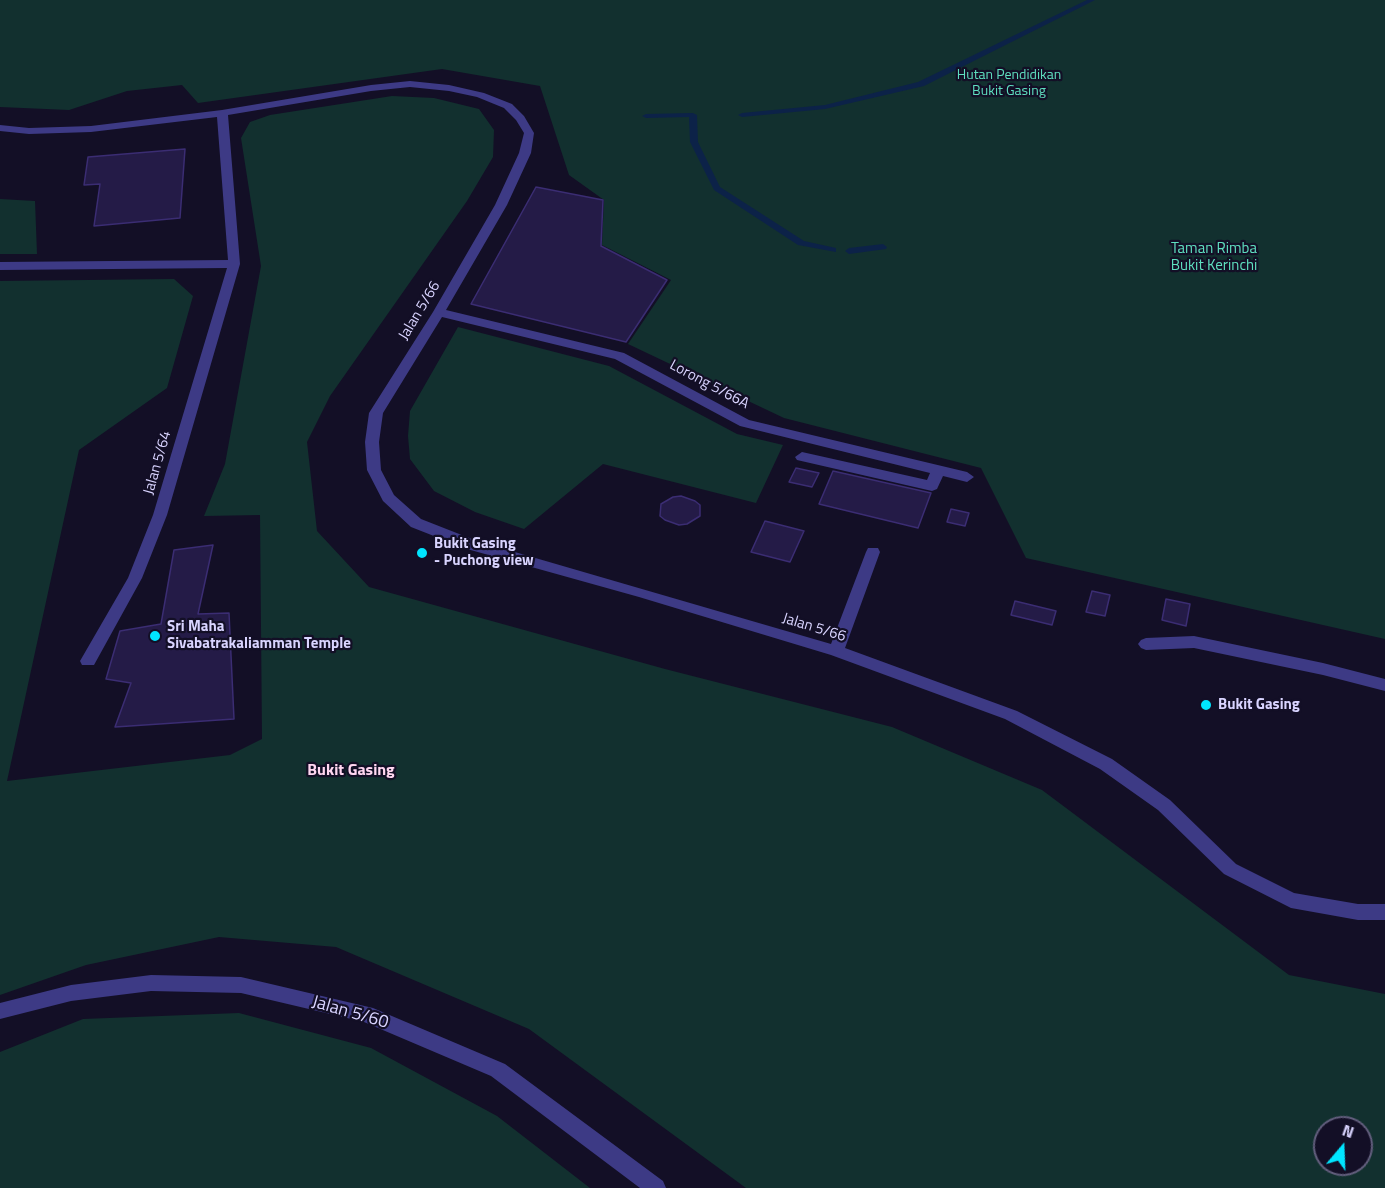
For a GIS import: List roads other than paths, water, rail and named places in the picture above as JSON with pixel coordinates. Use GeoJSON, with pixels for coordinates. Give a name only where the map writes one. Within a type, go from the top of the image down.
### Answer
{"type":"FeatureCollection","features":[{"type":"Feature","properties":{"kind":"street","name":"Jalan 5/66"},"geometry":{"type":"LineString","coordinates":[[0,128],[29,131],[91,129],[222,113],[371,88],[411,84],[449,88],[480,95],[508,106],[529,132],[525,153],[501,205],[439,312],[376,413],[372,442],[374,470],[388,498],[416,523],[472,545],[640,592],[836,651],[1011,715],[1106,764],[1164,805],[1230,869],[1292,900],[1358,912],[1385,912]]}},
{"type":"Feature","properties":{"kind":"street","name":"Jalan 5/64"},"geometry":{"type":"LineString","coordinates":[[88,661],[135,579],[160,515],[234,264],[222,113]]}},
{"type":"Feature","properties":{"kind":"street"},"geometry":{"type":"LineString","coordinates":[[0,266],[234,264]]}},
{"type":"Feature","properties":{"kind":"street","name":"Lorong 5/66A"},"geometry":{"type":"LineString","coordinates":[[439,312],[619,356],[745,423],[832,446],[968,477]]}},
{"type":"Feature","properties":{"kind":"street"},"geometry":{"type":"LineString","coordinates":[[802,457],[932,486],[938,470]]}},
{"type":"Feature","properties":{"kind":"street"},"geometry":{"type":"LineString","coordinates":[[836,651],[873,552]]}},
{"type":"Feature","properties":{"kind":"street"},"geometry":{"type":"LineString","coordinates":[[1146,644],[1203,643],[1385,686]]}},
{"type":"Feature","properties":{"kind":"street","name":"Jalan 5/60"},"geometry":{"type":"LineString","coordinates":[[0,1011],[71,993],[151,982],[241,985],[366,1014],[498,1070],[656,1188]]}},
{"type":"Feature","properties":{"kind":"waterway"},"geometry":{"type":"LineString","coordinates":[[742,115],[825,107],[921,84],[1092,0]]}},
{"type":"Feature","properties":{"kind":"waterway"},"geometry":{"type":"LineString","coordinates":[[646,116],[693,115],[694,142],[717,188],[801,243],[833,250]]}},
{"type":"Feature","properties":{"kind":"waterway"},"geometry":{"type":"LineString","coordinates":[[849,251],[883,247]]}},
{"type":"Feature","properties":{"kind":"place","name":"Bukit Gasing - Puchong view"},"geometry":{"type":"Point","coordinates":[422,553]}},
{"type":"Feature","properties":{"kind":"place","name":"Sri Maha Sivabatrakaliamman Temple"},"geometry":{"type":"Point","coordinates":[155,636]}},
{"type":"Feature","properties":{"kind":"place","name":"Bukit Gasing"},"geometry":{"type":"Point","coordinates":[1206,705]}},
{"type":"Feature","properties":{"kind":"district","name":"Bukit Gasing"},"geometry":{"type":"Point","coordinates":[351,771]}},
{"type":"Feature","properties":{"kind":"park label","name":"Hutan Pendidikan Bukit Gasing"},"geometry":{"type":"Point","coordinates":[1009,84]}},
{"type":"Feature","properties":{"kind":"park label","name":"Taman Rimba Bukit Kerinchi"},"geometry":{"type":"Point","coordinates":[1214,258]}}]}
